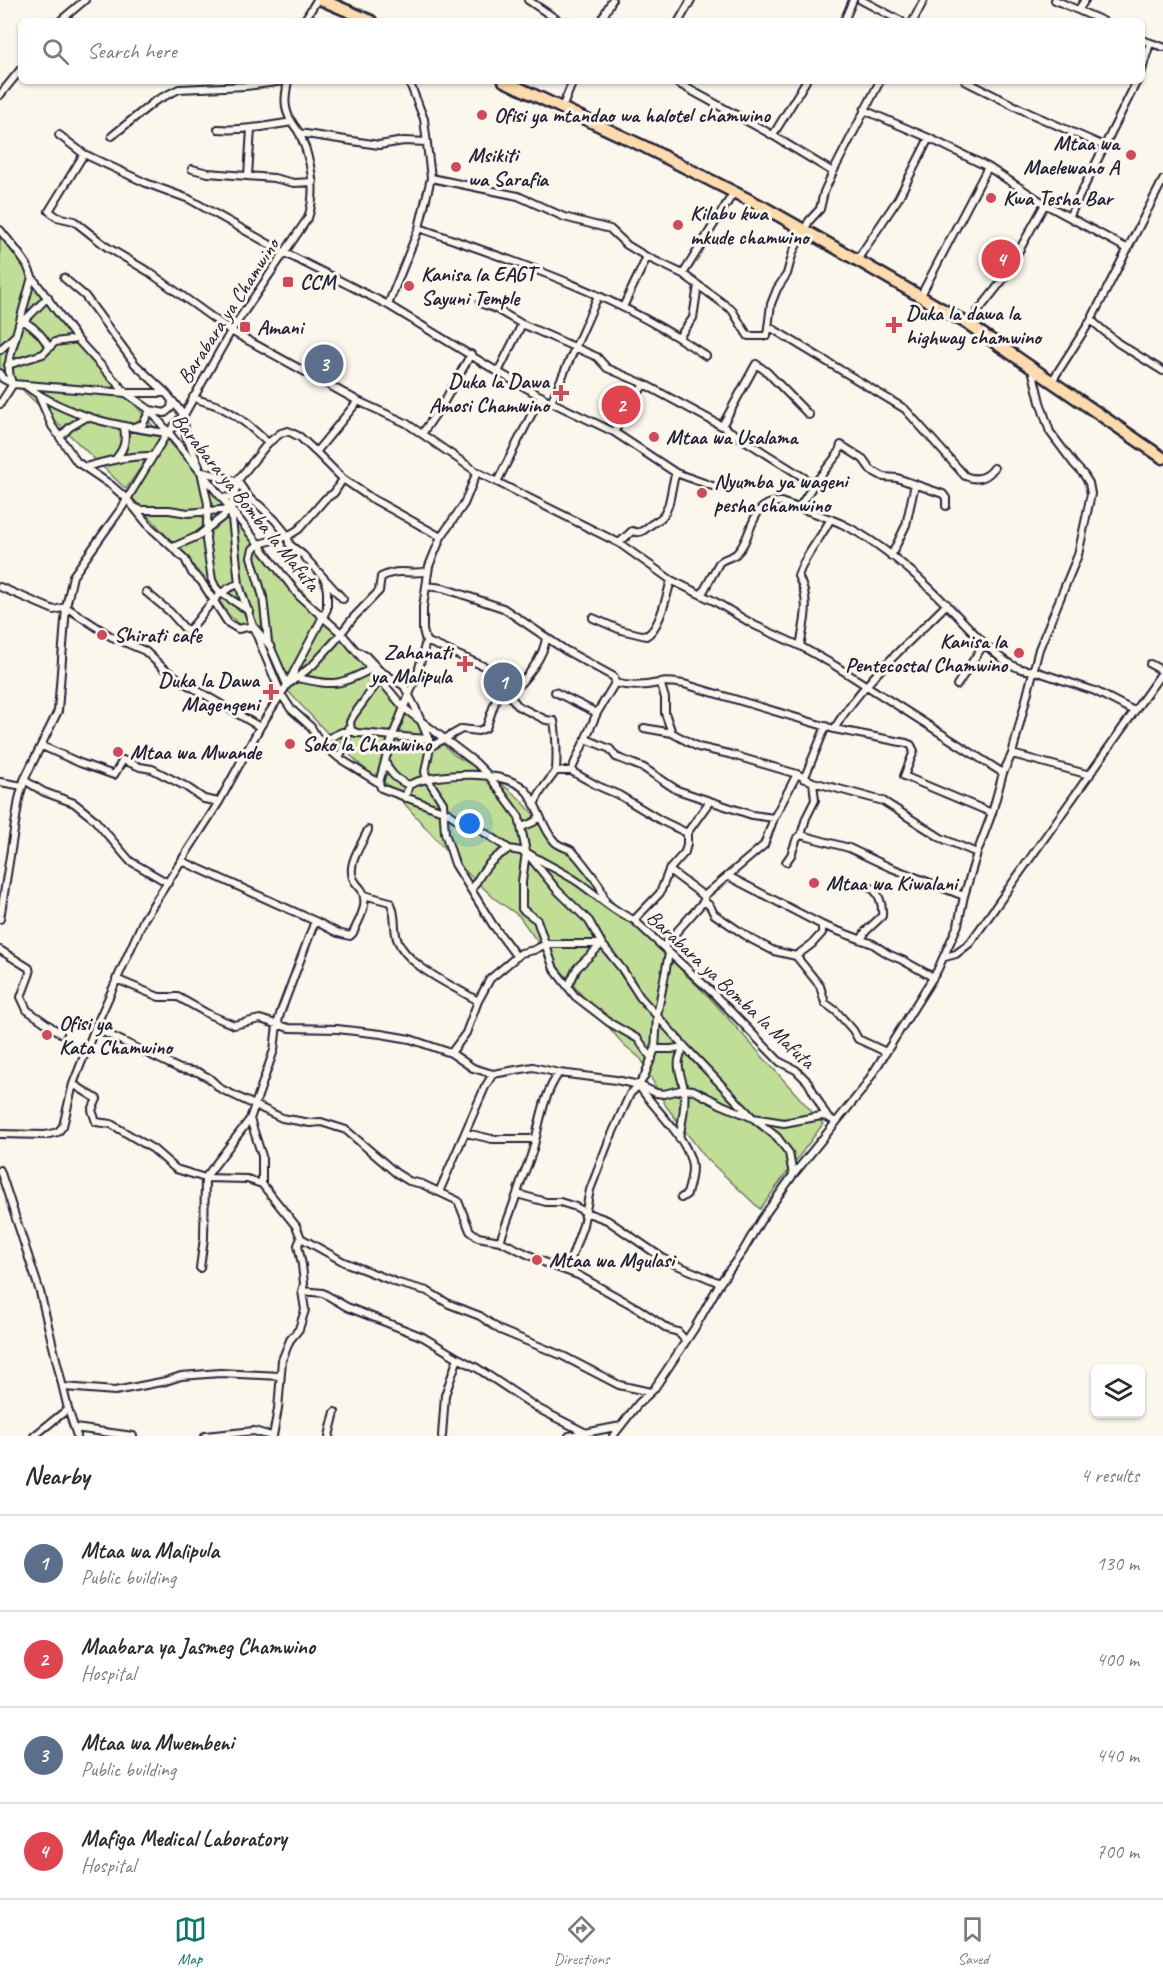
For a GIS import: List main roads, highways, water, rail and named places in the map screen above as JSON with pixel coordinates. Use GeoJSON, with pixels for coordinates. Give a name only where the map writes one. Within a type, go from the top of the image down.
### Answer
{"type":"FeatureCollection","features":[{"type":"Feature","properties":{"kind":"highway"},"geometry":{"type":"LineString","coordinates":[[322,0],[364,18]]}},
{"type":"Feature","properties":{"kind":"highway"},"geometry":{"type":"LineString","coordinates":[[510,84],[645,147],[734,192],[857,260],[968,324],[1163,458]]}},
{"type":"Feature","properties":{"kind":"place","name":"Ofisi ya mtandao wa halotel chamwino"},"geometry":{"type":"Point","coordinates":[482,115]}},
{"type":"Feature","properties":{"kind":"place","name":"Mtaa wa Maelewano A"},"geometry":{"type":"Point","coordinates":[1131,155]}},
{"type":"Feature","properties":{"kind":"place","name":"Msikiti wa Sarafia"},"geometry":{"type":"Point","coordinates":[456,167]}},
{"type":"Feature","properties":{"kind":"place","name":"Kwa Tesha Bar"},"geometry":{"type":"Point","coordinates":[991,198]}},
{"type":"Feature","properties":{"kind":"place","name":"Kilabu kwa mkude chamwino"},"geometry":{"type":"Point","coordinates":[678,225]}},
{"type":"Feature","properties":{"kind":"place","name":"Mafiga Medical Laboratory"},"geometry":{"type":"Point","coordinates":[1001,259]}},
{"type":"Feature","properties":{"kind":"place","name":"CCM"},"geometry":{"type":"Point","coordinates":[288,282]}},
{"type":"Feature","properties":{"kind":"place","name":"Kanisa la EAGT Sayuni Temple"},"geometry":{"type":"Point","coordinates":[409,286]}},
{"type":"Feature","properties":{"kind":"place","name":"Duka la dawa la highway chamwino"},"geometry":{"type":"Point","coordinates":[894,325]}},
{"type":"Feature","properties":{"kind":"place","name":"Amani"},"geometry":{"type":"Point","coordinates":[245,327]}},
{"type":"Feature","properties":{"kind":"place","name":"Mtaa wa Mwembeni"},"geometry":{"type":"Point","coordinates":[324,364]}},
{"type":"Feature","properties":{"kind":"place","name":"Duka la Dawa Amosi Chamwino"},"geometry":{"type":"Point","coordinates":[561,393]}},
{"type":"Feature","properties":{"kind":"place","name":"Maabara ya Jasmeg Chamwino"},"geometry":{"type":"Point","coordinates":[621,405]}},
{"type":"Feature","properties":{"kind":"place","name":"Mtaa wa Usalama"},"geometry":{"type":"Point","coordinates":[654,437]}},
{"type":"Feature","properties":{"kind":"place","name":"Nyumba ya wageni pesha chamwino"},"geometry":{"type":"Point","coordinates":[702,493]}},
{"type":"Feature","properties":{"kind":"place","name":"Shirati cafe"},"geometry":{"type":"Point","coordinates":[102,635]}},
{"type":"Feature","properties":{"kind":"place","name":"Kanisa la Pentecostal Chamwino"},"geometry":{"type":"Point","coordinates":[1019,653]}},
{"type":"Feature","properties":{"kind":"place","name":"Zahanati ya Malipula"},"geometry":{"type":"Point","coordinates":[465,664]}},
{"type":"Feature","properties":{"kind":"place","name":"Mtaa wa Malipula"},"geometry":{"type":"Point","coordinates":[503,682]}},
{"type":"Feature","properties":{"kind":"place","name":"Duka la Dawa Magengeni"},"geometry":{"type":"Point","coordinates":[271,692]}},
{"type":"Feature","properties":{"kind":"place","name":"Soko la Chamwino"},"geometry":{"type":"Point","coordinates":[290,744]}},
{"type":"Feature","properties":{"kind":"place","name":"Mtaa wa Mwande"},"geometry":{"type":"Point","coordinates":[118,752]}},
{"type":"Feature","properties":{"kind":"place","name":"Mtaa wa Kiwalani"},"geometry":{"type":"Point","coordinates":[814,883]}},
{"type":"Feature","properties":{"kind":"place","name":"Ofisi ya Kata Chamwino"},"geometry":{"type":"Point","coordinates":[47,1035]}},
{"type":"Feature","properties":{"kind":"place","name":"Mtaa wa Mgulasi"},"geometry":{"type":"Point","coordinates":[537,1260]}}]}
